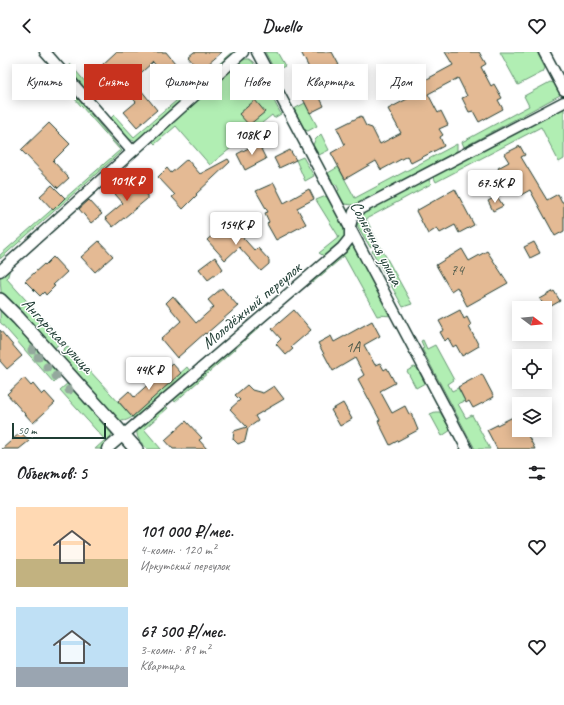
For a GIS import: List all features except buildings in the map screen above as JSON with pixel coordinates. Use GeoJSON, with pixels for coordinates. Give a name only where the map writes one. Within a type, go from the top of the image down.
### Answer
{"type":"FeatureCollection","features":[{"type":"Feature","properties":{"kind":"street"},"geometry":{"type":"LineString","coordinates":[[45,52],[132,151]]}},
{"type":"Feature","properties":{"kind":"street"},"geometry":{"type":"LineString","coordinates":[[0,271],[243,52]]}},
{"type":"Feature","properties":{"kind":"street","name":"Солнечная улица"},"geometry":{"type":"LineString","coordinates":[[257,52],[467,449]]}},
{"type":"Feature","properties":{"kind":"street"},"geometry":{"type":"LineString","coordinates":[[544,52],[564,90]]}},
{"type":"Feature","properties":{"kind":"street","name":"Молодёжный переулок"},"geometry":{"type":"LineString","coordinates":[[107,449],[342,248],[350,238],[350,226],[354,212],[564,102]]}},
{"type":"Feature","properties":{"kind":"street","name":"Ангарская улица"},"geometry":{"type":"LineString","coordinates":[[0,300],[124,434],[136,449]]}},
{"type":"Feature","properties":{"kind":"green space"},"geometry":{"type":"Polygon","coordinates":[[[233,52],[241,52],[222,68],[222,64],[219,64],[233,52]]]}},
{"type":"Feature","properties":{"kind":"green space"},"geometry":{"type":"Polygon","coordinates":[[[265,52],[277,52],[284,64],[271,64],[265,52]]]}},
{"type":"Feature","properties":{"kind":"green space"},"geometry":{"type":"Polygon","coordinates":[[[500,52],[537,52],[545,68],[543,72],[518,85],[500,52]]]}},
{"type":"Feature","properties":{"kind":"green space"},"geometry":{"type":"Polygon","coordinates":[[[245,59],[249,59],[254,64],[236,64],[245,59]]]}},
{"type":"Feature","properties":{"kind":"green space"},"geometry":{"type":"Polygon","coordinates":[[[230,68],[230,100],[273,100],[281,114],[274,118],[272,115],[210,165],[176,126],[155,144],[152,141],[196,100],[222,100],[222,75],[230,68]]]}},
{"type":"Feature","properties":{"kind":"green space"},"geometry":{"type":"Polygon","coordinates":[[[76,71],[84,80],[84,87],[76,78],[76,71]]]}},
{"type":"Feature","properties":{"kind":"green space"},"geometry":{"type":"Polygon","coordinates":[[[550,82],[554,83],[560,95],[464,147],[462,142],[529,106],[524,96],[550,82]]]}},
{"type":"Feature","properties":{"kind":"green space"},"geometry":{"type":"Polygon","coordinates":[[[76,97],[122,151],[0,259],[0,255],[120,150],[76,100],[76,97]]]}},
{"type":"Feature","properties":{"kind":"green space"},"geometry":{"type":"Polygon","coordinates":[[[177,100],[185,100],[136,141],[129,139],[111,118],[114,115],[134,137],[177,100]]]}},
{"type":"Feature","properties":{"kind":"green space"},"geometry":{"type":"Polygon","coordinates":[[[305,103],[317,126],[308,131],[305,130],[294,109],[305,103]]]}},
{"type":"Feature","properties":{"kind":"green space"},"geometry":{"type":"Polygon","coordinates":[[[564,108],[564,159],[559,162],[541,127],[436,182],[433,176],[564,108]]]}},
{"type":"Feature","properties":{"kind":"green space"},"geometry":{"type":"Polygon","coordinates":[[[321,134],[329,150],[319,155],[313,145],[315,140],[321,134]]]}},
{"type":"Feature","properties":{"kind":"green space"},"geometry":{"type":"Polygon","coordinates":[[[457,144],[457,151],[354,205],[344,204],[337,192],[339,190],[336,184],[333,185],[330,181],[332,180],[328,173],[338,167],[355,198],[457,144]]]}},
{"type":"Feature","properties":{"kind":"green space"},"geometry":{"type":"Polygon","coordinates":[[[303,157],[314,176],[305,181],[296,160],[303,157]]]}},
{"type":"Feature","properties":{"kind":"green space"},"geometry":{"type":"Polygon","coordinates":[[[428,178],[431,184],[366,219],[378,242],[370,247],[358,227],[357,222],[359,217],[367,209],[428,178]]]}},
{"type":"Feature","properties":{"kind":"green space"},"geometry":{"type":"Polygon","coordinates":[[[326,196],[346,228],[346,233],[343,241],[324,256],[319,253],[339,237],[316,200],[326,196]]]}},
{"type":"Feature","properties":{"kind":"green space"},"geometry":{"type":"Polygon","coordinates":[[[350,244],[355,246],[392,315],[377,316],[344,256],[312,283],[311,280],[350,244]]]}},
{"type":"Feature","properties":{"kind":"green space"},"geometry":{"type":"Polygon","coordinates":[[[380,246],[412,304],[403,307],[372,251],[380,246]]]}},
{"type":"Feature","properties":{"kind":"green space"},"geometry":{"type":"Polygon","coordinates":[[[10,269],[7,279],[62,340],[54,349],[1,292],[1,274],[10,269]]]}},
{"type":"Feature","properties":{"kind":"green space"},"geometry":{"type":"Polygon","coordinates":[[[0,309],[62,374],[54,383],[0,322],[0,309]]]}},
{"type":"Feature","properties":{"kind":"green space"},"geometry":{"type":"Polygon","coordinates":[[[255,325],[260,327],[175,402],[172,397],[255,325]]]}},
{"type":"Feature","properties":{"kind":"green space"},"geometry":{"type":"Polygon","coordinates":[[[423,340],[427,349],[435,345],[454,380],[448,384],[452,391],[458,388],[465,401],[458,404],[466,418],[472,415],[490,449],[475,449],[422,349],[424,348],[421,341],[423,340]]]}},
{"type":"Feature","properties":{"kind":"green space"},"geometry":{"type":"Polygon","coordinates":[[[67,346],[132,417],[124,421],[117,419],[59,354],[67,346]]]}},
{"type":"Feature","properties":{"kind":"green space"},"geometry":{"type":"Polygon","coordinates":[[[187,367],[190,371],[141,416],[137,418],[132,417],[187,367]]]}},
{"type":"Feature","properties":{"kind":"green space"},"geometry":{"type":"Polygon","coordinates":[[[414,367],[417,368],[425,383],[416,388],[407,371],[414,367]]]}},
{"type":"Feature","properties":{"kind":"green space"},"geometry":{"type":"Polygon","coordinates":[[[69,382],[112,428],[110,440],[101,449],[95,449],[105,440],[60,390],[69,382]]]}},
{"type":"Feature","properties":{"kind":"green space"},"geometry":{"type":"Polygon","coordinates":[[[163,405],[168,408],[144,429],[161,449],[147,449],[140,442],[137,434],[138,427],[163,405]]]}},
{"type":"Feature","properties":{"kind":"green space"},"geometry":{"type":"Polygon","coordinates":[[[440,412],[451,430],[442,436],[430,414],[440,412]]]}}]}
